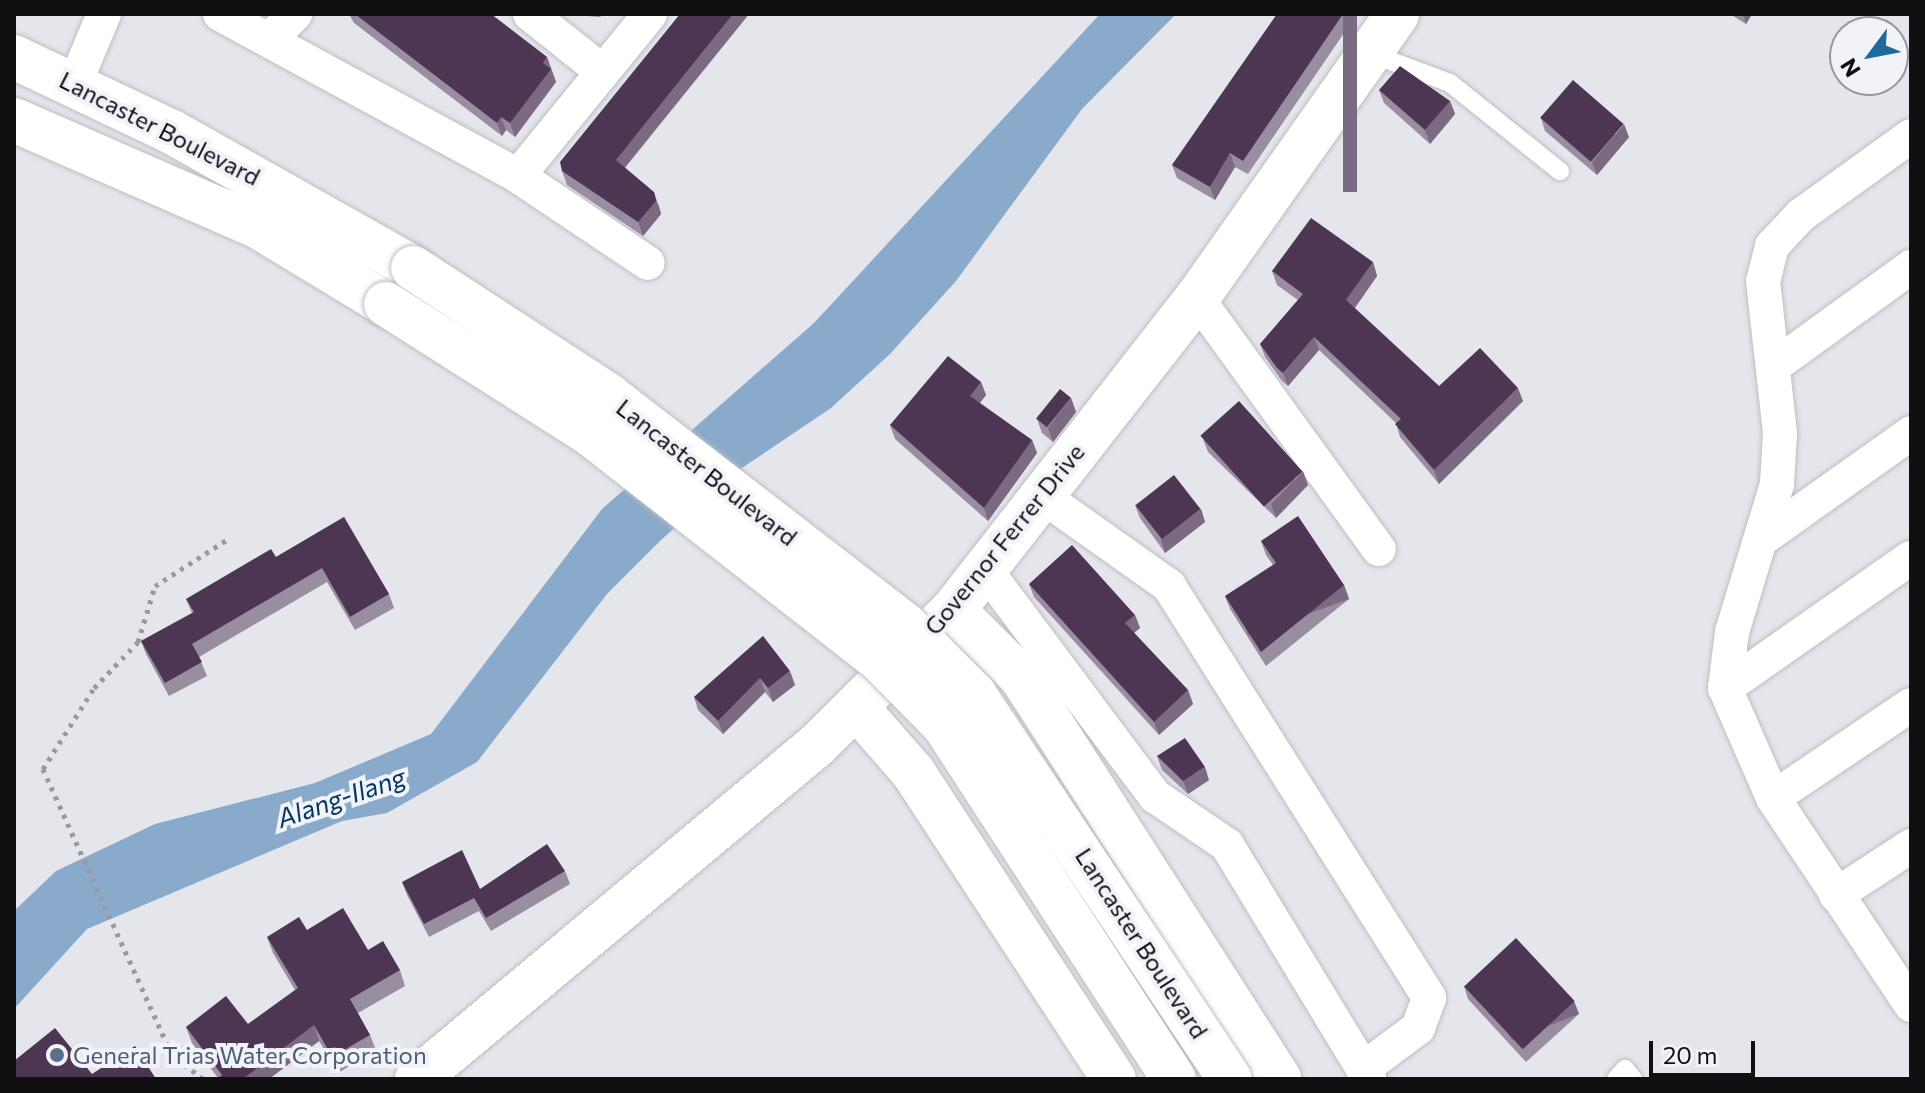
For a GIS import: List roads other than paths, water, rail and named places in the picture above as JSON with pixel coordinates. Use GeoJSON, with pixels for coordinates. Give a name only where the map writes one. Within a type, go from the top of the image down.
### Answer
{"type":"FeatureCollection","features":[{"type":"Feature","properties":{"kind":"main road","name":"Governor Ferrer Drive"},"geometry":{"type":"LineString","coordinates":[[417,1079],[857,708],[953,610],[1197,298],[1397,14]]}},
{"type":"Feature","properties":{"kind":"main road","name":"Lancaster Boulevard"},"geometry":{"type":"LineString","coordinates":[[14,57],[75,83],[413,268],[609,396],[905,625],[974,694],[1230,1079]]}},
{"type":"Feature","properties":{"kind":"main road","name":"Lancaster Boulevard"},"geometry":{"type":"LineString","coordinates":[[14,120],[257,226],[386,304],[588,432],[881,661],[944,725],[1174,1079]]}},
{"type":"Feature","properties":{"kind":"main road"},"geometry":{"type":"LineString","coordinates":[[953,610],[1022,678],[1279,1079]]}},
{"type":"Feature","properties":{"kind":"main road"},"geometry":{"type":"LineString","coordinates":[[857,708],[913,772],[1114,1079]]}},
{"type":"Feature","properties":{"kind":"street"},"geometry":{"type":"LineString","coordinates":[[75,83],[104,14]]}},
{"type":"Feature","properties":{"kind":"street"},"geometry":{"type":"LineString","coordinates":[[220,14],[284,26],[648,263]]}},
{"type":"Feature","properties":{"kind":"street"},"geometry":{"type":"LineString","coordinates":[[530,14],[603,72]]}},
{"type":"Feature","properties":{"kind":"street"},"geometry":{"type":"LineString","coordinates":[[518,176],[650,14]]}},
{"type":"Feature","properties":{"kind":"street"},"geometry":{"type":"LineString","coordinates":[[1909,999],[1773,798],[1725,688],[1732,632],[1777,484],[1774,366],[1763,281],[1772,246],[1801,215],[1911,136]]}},
{"type":"Feature","properties":{"kind":"street"},"geometry":{"type":"LineString","coordinates":[[1774,366],[1911,267]]}},
{"type":"Feature","properties":{"kind":"street"},"geometry":{"type":"LineString","coordinates":[[1197,298],[1379,549]]}},
{"type":"Feature","properties":{"kind":"street"},"geometry":{"type":"LineString","coordinates":[[1762,539],[1911,433]]}},
{"type":"Feature","properties":{"kind":"street"},"geometry":{"type":"LineString","coordinates":[[985,569],[1155,796],[1227,845],[1366,1074],[1418,1028],[1429,998],[1169,586],[1042,496]]}},
{"type":"Feature","properties":{"kind":"street"},"geometry":{"type":"LineString","coordinates":[[1725,688],[1911,558]]}},
{"type":"Feature","properties":{"kind":"street"},"geometry":{"type":"LineString","coordinates":[[1773,798],[1911,705]]}},
{"type":"Feature","properties":{"kind":"street"},"geometry":{"type":"LineString","coordinates":[[1836,895],[1911,846]]}},
{"type":"Feature","properties":{"kind":"lane"},"geometry":{"type":"LineString","coordinates":[[1369,53],[1450,83],[1560,171]]}},
{"type":"Feature","properties":{"kind":"lane"},"geometry":{"type":"LineString","coordinates":[[1616,1079],[1625,1069],[1633,1079]]}},
{"type":"Feature","properties":{"kind":"water","name":"Alang-Ilang"},"geometry":{"type":"Polygon","coordinates":[[[1100,14],[1176,14],[1082,109],[956,281],[890,354],[831,408],[739,470],[660,541],[607,594],[477,762],[387,813],[342,821],[87,929],[14,1009],[14,911],[56,871],[155,824],[315,783],[431,734],[602,509],[814,323],[1100,14]]]}},
{"type":"Feature","properties":{"kind":"place","name":"General Trias Water Corporation"},"geometry":{"type":"Point","coordinates":[57,1055]}}]}
